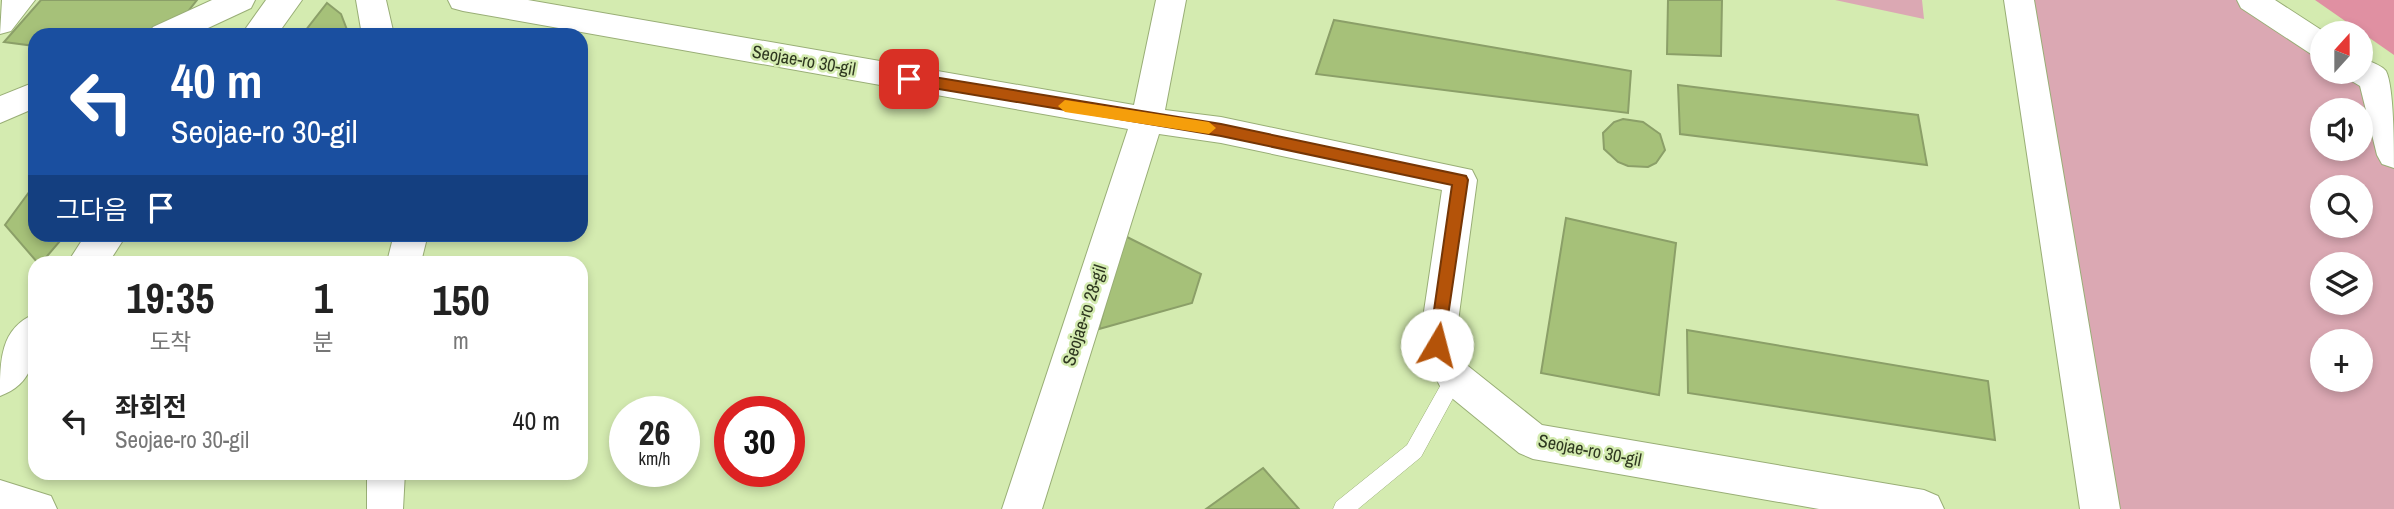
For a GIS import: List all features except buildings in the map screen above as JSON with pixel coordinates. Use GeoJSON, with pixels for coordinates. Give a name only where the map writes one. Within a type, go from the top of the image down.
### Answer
{"type":"FeatureCollection","features":[{"type":"Feature","properties":{"kind":"main road"},"geometry":{"type":"LineString","coordinates":[[263,28],[285,0]]}},
{"type":"Feature","properties":{"kind":"main road"},"geometry":{"type":"LineString","coordinates":[[0,378],[28,340]]}},
{"type":"Feature","properties":{"kind":"street"},"geometry":{"type":"LineString","coordinates":[[0,23],[20,0]]}},
{"type":"Feature","properties":{"kind":"street"},"geometry":{"type":"LineString","coordinates":[[179,28],[240,0]]}},
{"type":"Feature","properties":{"kind":"street"},"geometry":{"type":"LineString","coordinates":[[371,0],[377,28]]}},
{"type":"Feature","properties":{"kind":"street","name":"Seojae-ro 30-gil"},"geometry":{"type":"LineString","coordinates":[[463,0],[569,27]]}},
{"type":"Feature","properties":{"kind":"street","name":"Seojae-ro 28-gil"},"geometry":{"type":"LineString","coordinates":[[1021,509],[1146,120],[1171,0]]}},
{"type":"Feature","properties":{"kind":"street"},"geometry":{"type":"LineString","coordinates":[[2019,0],[2100,509]]}},
{"type":"Feature","properties":{"kind":"street"},"geometry":{"type":"LineString","coordinates":[[2252,0],[2310,38]]}},
{"type":"Feature","properties":{"kind":"street","name":"Seojae-ro 30-gil"},"geometry":{"type":"LineString","coordinates":[[588,30],[1221,130],[1460,180],[1437,345],[1455,378],[1533,441],[1924,509]]}},
{"type":"Feature","properties":{"kind":"street"},"geometry":{"type":"LineString","coordinates":[[2373,78],[2394,155]]}},
{"type":"Feature","properties":{"kind":"street"},"geometry":{"type":"LineString","coordinates":[[0,110],[28,97]]}},
{"type":"Feature","properties":{"kind":"street"},"geometry":{"type":"LineString","coordinates":[[0,498],[37,509]]}},
{"type":"Feature","properties":{"kind":"lane"},"geometry":{"type":"LineString","coordinates":[[1343,509],[1414,451],[1455,378]]}},
{"type":"Feature","properties":{"kind":"shaded area"},"geometry":{"type":"Polygon","coordinates":[[[1835,0],[1922,0],[1924,19],[1835,0]]]}},
{"type":"Feature","properties":{"kind":"shaded area"},"geometry":{"type":"Polygon","coordinates":[[[2019,0],[2252,0],[2310,38],[2310,84],[2373,84],[2374,79],[2394,155],[2394,509],[2100,509],[2019,0]]]}},
{"type":"Feature","properties":{"kind":"shaded area"},"geometry":{"type":"Polygon","coordinates":[[[2315,0],[2394,0],[2394,55],[2373,40],[2373,21],[2345,21],[2315,0]]]}},
{"type":"Feature","properties":{"kind":"slow traffic"},"geometry":{"type":"LineString","coordinates":[[1065,106],[1209,128]]}},
{"type":"Feature","properties":{"kind":"route"},"geometry":{"type":"LineString","coordinates":[[909,79],[1146,120],[1221,130],[1460,180],[1437,345]]}}]}
